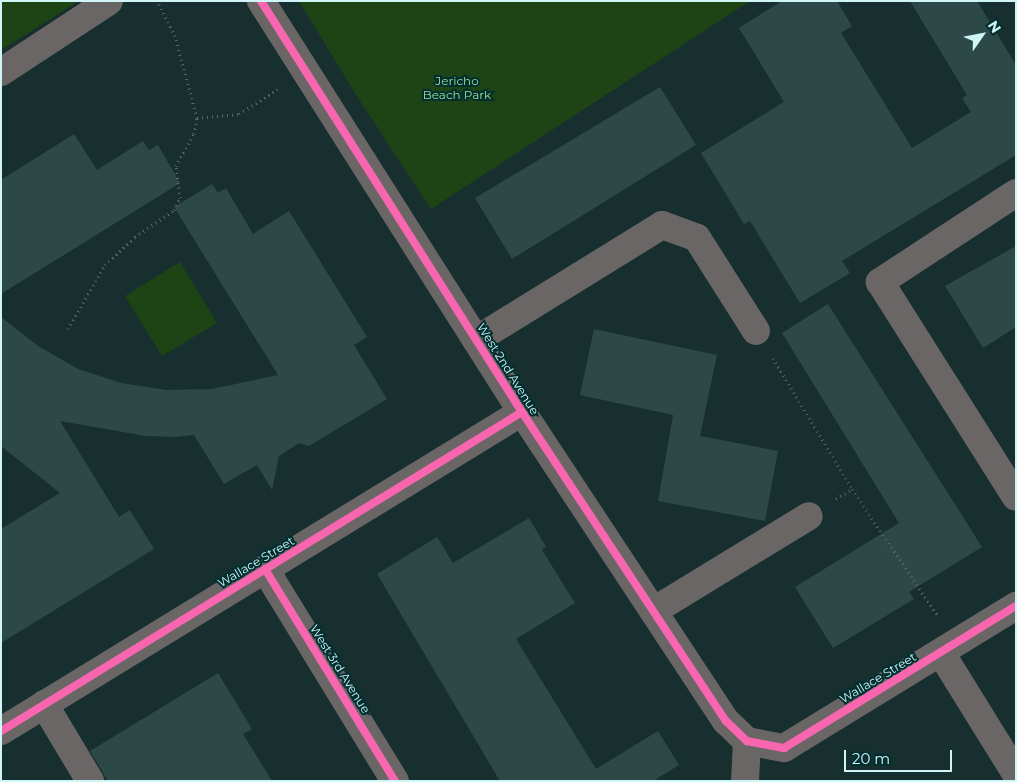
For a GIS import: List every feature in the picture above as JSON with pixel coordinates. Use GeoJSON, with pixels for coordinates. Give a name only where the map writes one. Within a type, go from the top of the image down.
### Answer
{"type":"FeatureCollection","features":[{"type":"Feature","properties":{"kind":"street"},"geometry":{"type":"LineString","coordinates":[[1,72],[109,1]]}},
{"type":"Feature","properties":{"kind":"street","name":"West 2nd Avenue"},"geometry":{"type":"LineString","coordinates":[[261,1],[522,412],[655,610],[726,720],[747,741]]}},
{"type":"Feature","properties":{"kind":"street"},"geometry":{"type":"LineString","coordinates":[[1016,193],[880,282],[1016,497]]}},
{"type":"Feature","properties":{"kind":"street"},"geometry":{"type":"LineString","coordinates":[[476,340],[662,225],[696,238],[756,331]]}},
{"type":"Feature","properties":{"kind":"street","name":"Wallace Street"},"geometry":{"type":"LineString","coordinates":[[1,731],[522,412]]}},
{"type":"Feature","properties":{"kind":"street"},"geometry":{"type":"LineString","coordinates":[[655,610],[809,516]]}},
{"type":"Feature","properties":{"kind":"street","name":"West 3rd Avenue"},"geometry":{"type":"LineString","coordinates":[[265,569],[395,781]]}},
{"type":"Feature","properties":{"kind":"street","name":"Wallace Street"},"geometry":{"type":"LineString","coordinates":[[747,741],[784,748],[1016,606]]}},
{"type":"Feature","properties":{"kind":"street"},"geometry":{"type":"LineString","coordinates":[[941,653],[1016,774]]}},
{"type":"Feature","properties":{"kind":"street"},"geometry":{"type":"LineString","coordinates":[[44,704],[90,781]]}},
{"type":"Feature","properties":{"kind":"street"},"geometry":{"type":"LineString","coordinates":[[745,781],[747,741]]}},
{"type":"Feature","properties":{"kind":"path"},"geometry":{"type":"LineString","coordinates":[[68,329],[105,265],[135,237],[174,210],[180,198],[176,166],[194,134],[197,118],[175,36],[158,1]]}},
{"type":"Feature","properties":{"kind":"path"},"geometry":{"type":"LineString","coordinates":[[197,118],[239,114],[306,72]]}},
{"type":"Feature","properties":{"kind":"path"},"geometry":{"type":"LineString","coordinates":[[756,331],[852,489],[940,619]]}},
{"type":"Feature","properties":{"kind":"green space"},"geometry":{"type":"Polygon","coordinates":[[[1,1],[79,1],[1,50],[1,1]]]}},
{"type":"Feature","properties":{"kind":"green space","name":"Jericho Beach Park"},"geometry":{"type":"Polygon","coordinates":[[[299,1],[750,1],[431,209],[358,98],[299,1]]]}},
{"type":"Feature","properties":{"kind":"green space"},"geometry":{"type":"Polygon","coordinates":[[[180,262],[217,323],[162,356],[125,296],[180,262]]]}},
{"type":"Feature","properties":{"kind":"building"},"geometry":{"type":"Polygon","coordinates":[[[782,1],[837,1],[852,26],[841,33],[912,148],[971,112],[962,98],[967,95],[910,1],[977,1],[1016,65],[1016,155],[842,261],[850,273],[800,303],[750,221],[744,224],[701,153],[784,102],[739,28],[782,1]]]}},
{"type":"Feature","properties":{"kind":"building"},"geometry":{"type":"Polygon","coordinates":[[[660,87],[696,145],[512,259],[475,198],[660,87]]]}},
{"type":"Feature","properties":{"kind":"building"},"geometry":{"type":"Polygon","coordinates":[[[74,134],[97,170],[143,141],[149,150],[158,145],[180,183],[1,294],[1,180],[74,134]]]}},
{"type":"Feature","properties":{"kind":"building"},"geometry":{"type":"Polygon","coordinates":[[[212,184],[218,193],[226,188],[253,234],[289,211],[367,337],[354,345],[387,399],[309,446],[299,443],[279,456],[272,490],[257,465],[224,484],[194,435],[175,437],[146,436],[60,421],[119,517],[130,510],[154,549],[1,643],[1,529],[60,493],[1,446],[1,317],[38,346],[78,369],[121,383],[166,390],[212,389],[278,375],[174,207],[212,184]]]}},
{"type":"Feature","properties":{"kind":"building"},"geometry":{"type":"Polygon","coordinates":[[[1016,246],[1016,327],[983,348],[945,286],[1016,246]]]}},
{"type":"Feature","properties":{"kind":"building"},"geometry":{"type":"Polygon","coordinates":[[[828,304],[982,547],[909,592],[914,599],[833,648],[795,587],[899,523],[782,333],[828,304]]]}},
{"type":"Feature","properties":{"kind":"building"},"geometry":{"type":"Polygon","coordinates":[[[594,329],[717,355],[700,436],[778,451],[765,521],[658,501],[673,415],[580,395],[594,329]]]}},
{"type":"Feature","properties":{"kind":"building"},"geometry":{"type":"Polygon","coordinates":[[[529,518],[546,547],[542,550],[575,603],[516,639],[596,769],[658,731],[679,765],[653,781],[500,781],[377,574],[437,537],[453,563],[529,518]]]}},
{"type":"Feature","properties":{"kind":"building"},"geometry":{"type":"Polygon","coordinates":[[[218,673],[252,729],[243,734],[272,781],[108,781],[90,751],[218,673]]]}},
{"type":"Feature","properties":{"kind":"cycle path"},"geometry":{"type":"LineString","coordinates":[[261,1],[522,412],[726,721],[747,741],[784,748],[1016,606]]}},
{"type":"Feature","properties":{"kind":"cycle path"},"geometry":{"type":"LineString","coordinates":[[1,731],[522,412]]}},
{"type":"Feature","properties":{"kind":"cycle path"},"geometry":{"type":"LineString","coordinates":[[265,569],[395,781]]}}]}
